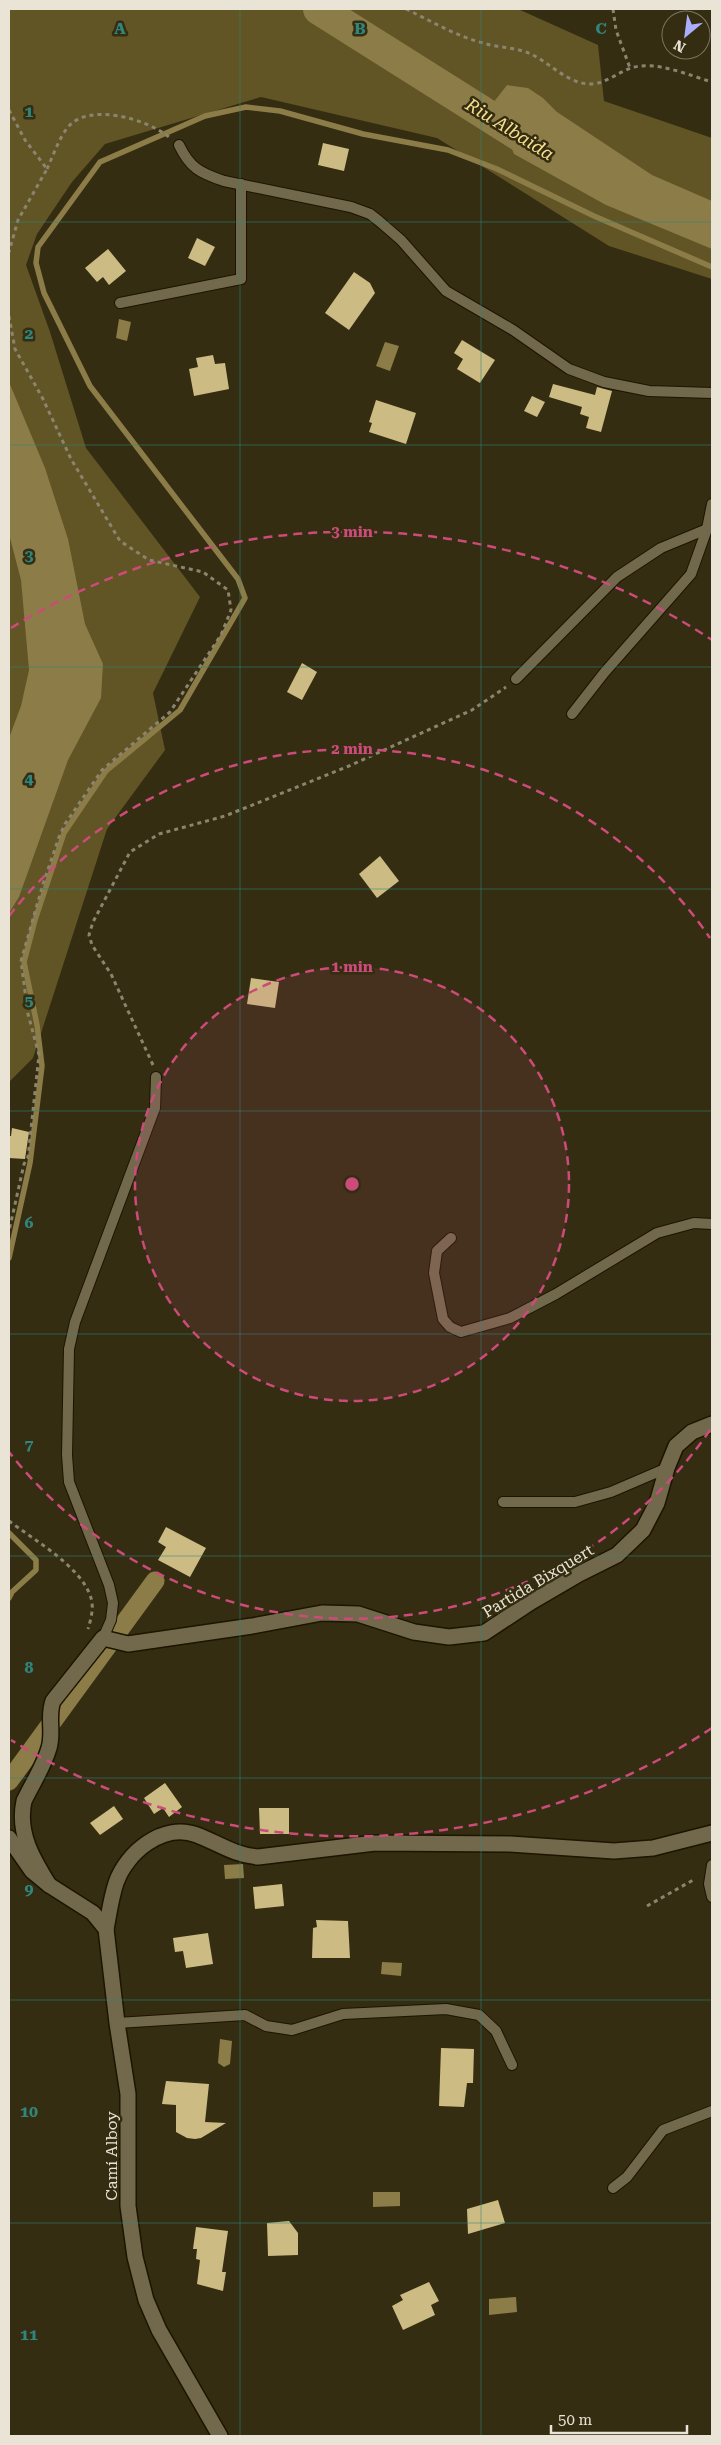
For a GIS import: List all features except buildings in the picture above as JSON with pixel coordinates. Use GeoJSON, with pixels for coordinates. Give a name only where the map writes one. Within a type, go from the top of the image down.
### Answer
{"type":"FeatureCollection","features":[{"type":"Feature","properties":{"kind":"street","name":"Partida Bixquert"},"geometry":{"type":"LineString","coordinates":[[103,1638],[128,1644],[252,1626],[322,1613],[358,1614],[414,1632],[449,1637],[484,1633],[530,1602],[578,1574],[617,1555],[643,1530],[657,1504],[667,1468],[676,1446],[692,1432],[712,1424]]}},
{"type":"Feature","properties":{"kind":"street"},"geometry":{"type":"LineString","coordinates":[[49,1886],[30,1855],[21,1821],[22,1810],[26,1796],[49,1749],[51,1738],[50,1708],[52,1701],[103,1638]]}},
{"type":"Feature","properties":{"kind":"street","name":"Camí Alboy"},"geometry":{"type":"LineString","coordinates":[[220,2436],[159,2330],[146,2300],[135,2257],[128,2206],[128,2094],[117,2023],[106,1929],[116,1883],[122,1870],[146,1843],[168,1833],[195,1834],[243,1856],[258,1857],[375,1843],[510,1844],[614,1851],[653,1848],[712,1833]]}},
{"type":"Feature","properties":{"kind":"street"},"geometry":{"type":"LineString","coordinates":[[9,1838],[28,1865],[49,1886],[93,1913],[106,1929]]}},
{"type":"Feature","properties":{"kind":"lane"},"geometry":{"type":"LineString","coordinates":[[179,145],[186,160],[203,174],[351,207],[370,214],[401,240],[446,291],[513,330],[577,373],[604,382],[649,391],[712,393]]}},
{"type":"Feature","properties":{"kind":"lane"},"geometry":{"type":"LineString","coordinates":[[120,303],[241,279],[241,184]]}},
{"type":"Feature","properties":{"kind":"lane"},"geometry":{"type":"LineString","coordinates":[[572,714],[604,673],[687,581],[707,529],[712,504]]}},
{"type":"Feature","properties":{"kind":"lane"},"geometry":{"type":"LineString","coordinates":[[516,679],[617,577],[661,548],[707,529]]}},
{"type":"Feature","properties":{"kind":"lane"},"geometry":{"type":"LineString","coordinates":[[103,1638],[111,1620],[113,1603],[109,1585],[70,1482],[67,1456],[69,1349],[75,1322],[155,1108],[156,1077]]}},
{"type":"Feature","properties":{"kind":"lane"},"geometry":{"type":"LineString","coordinates":[[451,1238],[436,1251],[434,1273],[442,1319],[450,1327],[461,1332],[510,1318],[556,1294],[657,1233],[694,1223],[712,1224]]}},
{"type":"Feature","properties":{"kind":"lane"},"geometry":{"type":"LineString","coordinates":[[503,1502],[575,1502],[611,1492],[667,1468]]}},
{"type":"Feature","properties":{"kind":"lane"},"geometry":{"type":"LineString","coordinates":[[712,1865],[709,1884],[712,1897]]}},
{"type":"Feature","properties":{"kind":"lane"},"geometry":{"type":"LineString","coordinates":[[117,2023],[245,2016],[266,2026],[292,2030],[325,2018],[343,2014],[446,2009],[479,2015],[496,2031],[512,2065]]}},
{"type":"Feature","properties":{"kind":"lane"},"geometry":{"type":"LineString","coordinates":[[613,2188],[627,2177],[662,2130],[712,2111]]}},
{"type":"Feature","properties":{"kind":"path"},"geometry":{"type":"LineString","coordinates":[[406,9],[454,33],[484,44],[501,45],[530,53],[571,80],[591,84],[611,78],[630,68],[646,65],[712,82]]}},
{"type":"Feature","properties":{"kind":"path"},"geometry":{"type":"LineString","coordinates":[[613,9],[616,30],[630,68]]}},
{"type":"Feature","properties":{"kind":"path"},"geometry":{"type":"LineString","coordinates":[[9,110],[16,127],[47,169]]}},
{"type":"Feature","properties":{"kind":"path"},"geometry":{"type":"LineString","coordinates":[[9,252],[18,220],[68,127],[88,114],[113,114],[167,135]]}},
{"type":"Feature","properties":{"kind":"path"},"geometry":{"type":"LineString","coordinates":[[9,316],[15,349],[43,399],[71,460],[120,541],[149,560],[204,572],[228,590],[231,610],[221,635],[170,712],[102,770],[65,824],[43,884],[21,961],[28,1014],[39,1055],[28,1156],[24,1164],[9,1231]]}},
{"type":"Feature","properties":{"kind":"path"},"geometry":{"type":"LineString","coordinates":[[156,1077],[150,1055],[111,974],[92,945],[89,935],[93,922],[130,852],[159,834],[225,816],[358,762],[472,710],[498,694],[516,679]]}},
{"type":"Feature","properties":{"kind":"path"},"geometry":{"type":"LineString","coordinates":[[9,1520],[72,1569],[82,1581],[91,1598],[92,1615],[88,1632]]}},
{"type":"Feature","properties":{"kind":"path"},"geometry":{"type":"LineString","coordinates":[[647,1906],[695,1879],[701,1873]]}},
{"type":"Feature","properties":{"kind":"shaded area"},"geometry":{"type":"Polygon","coordinates":[[[9,9],[518,9],[598,45],[604,101],[712,138],[712,279],[609,246],[437,138],[261,97],[105,144],[72,182],[37,234],[26,265],[50,332],[86,448],[200,597],[153,693],[165,750],[107,829],[33,1058],[9,1082],[9,9]]]}},
{"type":"Feature","properties":{"kind":"water"},"geometry":{"type":"Polygon","coordinates":[[[507,85],[528,88],[543,98],[557,112],[652,175],[712,201],[712,249],[606,205],[514,154],[493,103],[507,85]]]}},
{"type":"Feature","properties":{"kind":"water"},"geometry":{"type":"Polygon","coordinates":[[[119,319],[131,322],[127,341],[116,338],[119,319]]]}},
{"type":"Feature","properties":{"kind":"water"},"geometry":{"type":"Polygon","coordinates":[[[385,342],[399,346],[390,371],[376,366],[385,342]]]}},
{"type":"Feature","properties":{"kind":"water"},"geometry":{"type":"Polygon","coordinates":[[[9,382],[45,468],[68,539],[85,624],[103,664],[101,698],[68,760],[19,897],[9,913],[9,738],[21,706],[29,670],[21,580],[9,534],[9,382]]]}},
{"type":"Feature","properties":{"kind":"water"},"geometry":{"type":"Polygon","coordinates":[[[243,1864],[244,1878],[225,1879],[224,1865],[243,1864]]]}},
{"type":"Feature","properties":{"kind":"water"},"geometry":{"type":"Polygon","coordinates":[[[382,1962],[402,1963],[401,1976],[381,1974],[382,1962]]]}},
{"type":"Feature","properties":{"kind":"water"},"geometry":{"type":"Polygon","coordinates":[[[220,2039],[232,2041],[230,2064],[224,2067],[218,2063],[220,2039]]]}},
{"type":"Feature","properties":{"kind":"water"},"geometry":{"type":"Polygon","coordinates":[[[373,2192],[400,2192],[400,2206],[373,2207],[373,2192]]]}},
{"type":"Feature","properties":{"kind":"water"},"geometry":{"type":"Polygon","coordinates":[[[516,2297],[517,2312],[489,2315],[489,2299],[516,2297]]]}},
{"type":"Feature","properties":{"kind":"waterway","name":"Riu Albaida"},"geometry":{"type":"LineString","coordinates":[[319,9],[541,149]]}},
{"type":"Feature","properties":{"kind":"waterway"},"geometry":{"type":"LineString","coordinates":[[9,1258],[30,1163],[42,1066],[37,1025],[24,962],[35,920],[64,833],[106,771],[180,710],[245,598],[238,579],[90,386],[44,293],[36,263],[38,247],[100,162],[205,116],[246,107],[280,111],[363,134],[448,150],[497,169],[594,216],[712,267]]}},
{"type":"Feature","properties":{"kind":"waterway"},"geometry":{"type":"LineString","coordinates":[[9,1533],[36,1560],[36,1570],[12,1592],[9,1598]]}},
{"type":"Feature","properties":{"kind":"waterway"},"geometry":{"type":"LineString","coordinates":[[9,1781],[155,1581]]}}]}
